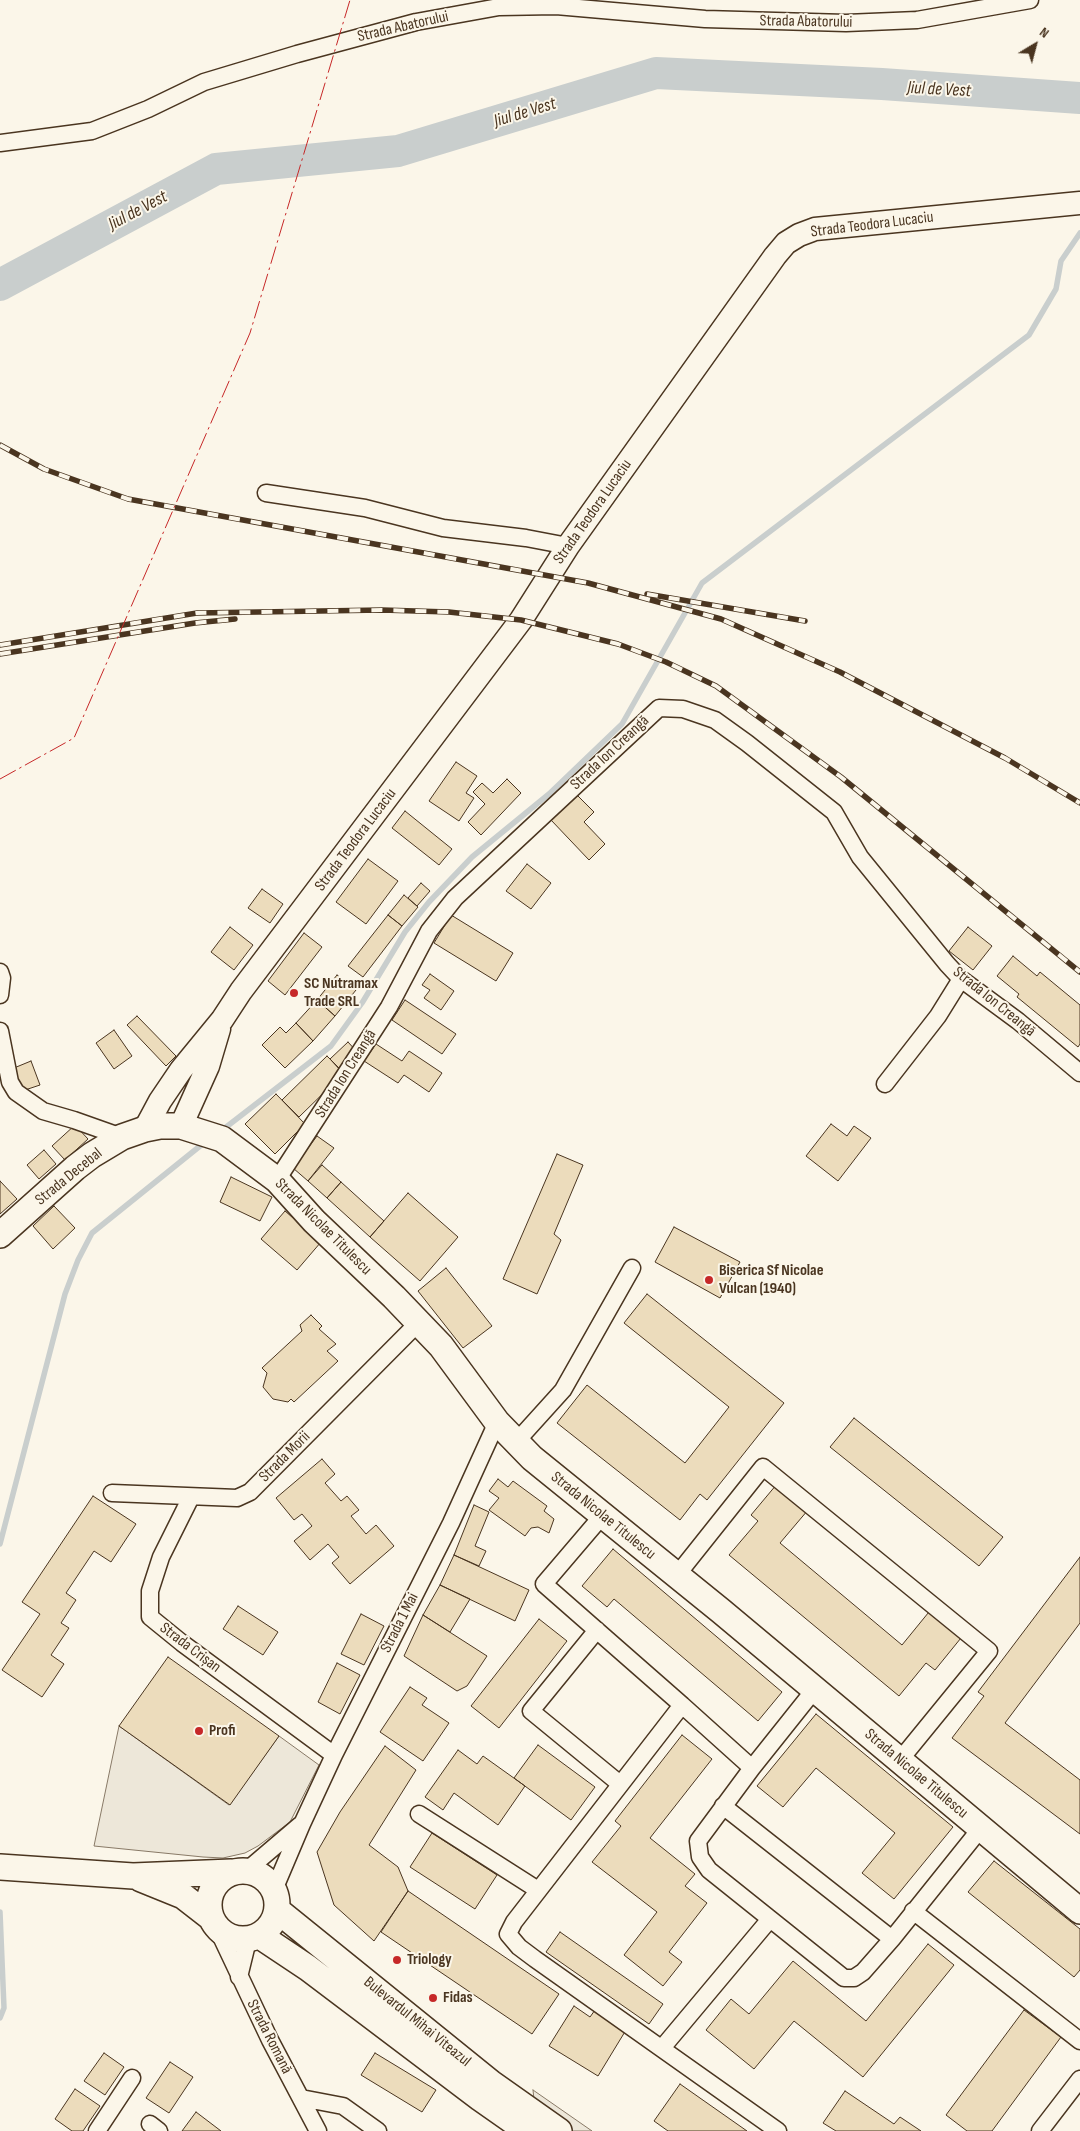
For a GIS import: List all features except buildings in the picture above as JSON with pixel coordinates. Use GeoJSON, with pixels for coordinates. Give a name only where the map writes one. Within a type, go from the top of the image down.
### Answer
{"type":"FeatureCollection","features":[{"type":"Feature","properties":{"kind":"main road","name":"Strada Teodora Lucaciu"},"geometry":{"type":"LineString","coordinates":[[145,1129],[160,1101],[181,1070],[222,1020],[241,992],[521,620],[568,546],[769,264],[786,243],[799,235],[815,229],[1077,203]]}},
{"type":"Feature","properties":{"kind":"main road","name":"Strada Teodora Lucaciu"},"geometry":{"type":"LineString","coordinates":[[181,1126],[208,1066],[222,1020]]}},
{"type":"Feature","properties":{"kind":"main road","name":"Strada Nicolae Titulescu"},"geometry":{"type":"LineString","coordinates":[[145,1129],[160,1126],[181,1126],[215,1136],[277,1180],[314,1221],[394,1297],[441,1346],[497,1422],[532,1458],[815,1689],[1080,1911]]}},
{"type":"Feature","properties":{"kind":"main road","name":"Strada Decebal"},"geometry":{"type":"LineString","coordinates":[[0,1235],[92,1155],[122,1137],[145,1129]]}},
{"type":"Feature","properties":{"kind":"main road"},"geometry":{"type":"LineString","coordinates":[[12,1868],[133,1876],[238,1872],[257,1874],[267,1881],[276,1900],[274,1920],[268,1929],[254,1938],[231,1937],[183,1896],[133,1876]]}},
{"type":"Feature","properties":{"kind":"main road"},"geometry":{"type":"LineString","coordinates":[[213,1922],[208,1906],[214,1885],[222,1878],[238,1872]]}},
{"type":"Feature","properties":{"kind":"main road","name":"Bulevardul Mihai Viteazul"},"geometry":{"type":"LineString","coordinates":[[276,1900],[491,2083],[559,2131]]}},
{"type":"Feature","properties":{"kind":"main road","name":"Bulevardul Mihai Viteazul"},"geometry":{"type":"LineString","coordinates":[[254,1938],[308,1968],[480,2098],[527,2131]]}},
{"type":"Feature","properties":{"kind":"street","name":"Strada Abatorului"},"geometry":{"type":"LineString","coordinates":[[0,143],[92,131],[148,109],[204,82],[297,54],[416,22],[498,7],[556,6],[705,19],[846,23],[917,20],[1030,0]]}},
{"type":"Feature","properties":{"kind":"street"},"geometry":{"type":"LineString","coordinates":[[266,493],[365,508],[443,528],[526,538],[568,546]]}},
{"type":"Feature","properties":{"kind":"street","name":"Strada Ion Creangă"},"geometry":{"type":"LineString","coordinates":[[277,1180],[389,1007],[429,931],[455,898],[659,708],[683,709],[715,720],[834,812],[860,857],[961,979],[1018,1021],[1080,1073]]}},
{"type":"Feature","properties":{"kind":"street"},"geometry":{"type":"LineString","coordinates":[[0,972],[2,978],[0,995]]}},
{"type":"Feature","properties":{"kind":"street"},"geometry":{"type":"LineString","coordinates":[[885,1084],[938,1016],[961,979]]}},
{"type":"Feature","properties":{"kind":"street"},"geometry":{"type":"LineString","coordinates":[[0,1031],[5,1086],[43,1111],[122,1137]]}},
{"type":"Feature","properties":{"kind":"street"},"geometry":{"type":"LineString","coordinates":[[516,1442],[563,1390],[632,1268]]}},
{"type":"Feature","properties":{"kind":"street","name":"Strada Morii"},"geometry":{"type":"LineString","coordinates":[[112,1493],[237,1498],[250,1492],[418,1323]]}},
{"type":"Feature","properties":{"kind":"street","name":"Strada 1 Mai"},"geometry":{"type":"LineString","coordinates":[[276,1900],[302,1824],[334,1755],[451,1523],[497,1422]]}},
{"type":"Feature","properties":{"kind":"street"},"geometry":{"type":"LineString","coordinates":[[677,1575],[763,1468],[988,1651],[900,1760]]}},
{"type":"Feature","properties":{"kind":"street","name":"Strada Crișan"},"geometry":{"type":"LineString","coordinates":[[191,1497],[161,1557],[150,1591],[150,1617],[182,1643],[334,1755]]}},
{"type":"Feature","properties":{"kind":"street"},"geometry":{"type":"LineString","coordinates":[[602,1516],[544,1584],[752,1768]]}},
{"type":"Feature","properties":{"kind":"street"},"geometry":{"type":"LineString","coordinates":[[597,1630],[531,1711],[620,1784]]}},
{"type":"Feature","properties":{"kind":"street"},"geometry":{"type":"LineString","coordinates":[[815,1689],[752,1768],[698,1841],[700,1857],[709,1870],[844,1978],[854,1978],[863,1972],[892,1939],[981,1828]]}},
{"type":"Feature","properties":{"kind":"street"},"geometry":{"type":"LineString","coordinates":[[682,1705],[538,1890],[514,1922],[508,1934],[519,1947],[535,1959],[778,2131]]}},
{"type":"Feature","properties":{"kind":"street"},"geometry":{"type":"LineString","coordinates":[[724,1806],[892,1939]]}},
{"type":"Feature","properties":{"kind":"street"},"geometry":{"type":"LineString","coordinates":[[419,1814],[538,1890]]}},
{"type":"Feature","properties":{"kind":"street","name":"Strada 1 Mai"},"geometry":{"type":"LineString","coordinates":[[238,1872],[302,1824]]}},
{"type":"Feature","properties":{"kind":"street"},"geometry":{"type":"LineString","coordinates":[[913,1912],[1080,2041]]}},
{"type":"Feature","properties":{"kind":"street"},"geometry":{"type":"LineString","coordinates":[[662,2048],[770,1919]]}},
{"type":"Feature","properties":{"kind":"street","name":"Strada Romană"},"geometry":{"type":"LineString","coordinates":[[213,1922],[318,2131]]}},
{"type":"Feature","properties":{"kind":"street"},"geometry":{"type":"LineString","coordinates":[[239,1977],[254,1938]]}},
{"type":"Feature","properties":{"kind":"street"},"geometry":{"type":"LineString","coordinates":[[97,2131],[132,2078]]}},
{"type":"Feature","properties":{"kind":"street"},"geometry":{"type":"LineString","coordinates":[[1040,2131],[1080,2079]]}},
{"type":"Feature","properties":{"kind":"street"},"geometry":{"type":"LineString","coordinates":[[301,2098],[343,2106],[378,2131]]}},
{"type":"Feature","properties":{"kind":"shaded area"},"geometry":{"type":"Polygon","coordinates":[[[119,1726],[229,1805],[279,1736],[319,1765],[290,1822],[258,1846],[245,1853],[223,1858],[94,1846],[119,1726]]]}},
{"type":"Feature","properties":{"kind":"shaded area"},"geometry":{"type":"Polygon","coordinates":[[[533,2090],[592,2131],[566,2131],[535,2109],[533,2090]]]}},
{"type":"Feature","properties":{"kind":"waterway","name":"Jiul de Vest"},"geometry":{"type":"LineString","coordinates":[[0,285],[216,169],[398,151],[656,73],[882,84],[1080,98]]}},
{"type":"Feature","properties":{"kind":"waterway"},"geometry":{"type":"LineString","coordinates":[[221,1131],[331,1046],[362,1003],[405,932],[429,902],[472,857],[549,794],[622,724],[702,583],[1029,335],[1056,289],[1061,261],[1080,233]]}},
{"type":"Feature","properties":{"kind":"waterway"},"geometry":{"type":"LineString","coordinates":[[0,1544],[65,1294],[78,1260],[92,1233],[205,1142]]}},
{"type":"Feature","properties":{"kind":"waterway"},"geometry":{"type":"LineString","coordinates":[[0,1912],[4,2008],[0,2018]]}},
{"type":"Feature","properties":{"kind":"railway"},"geometry":{"type":"LineString","coordinates":[[0,445],[44,469],[128,499],[588,583],[721,619],[840,672],[1005,758],[1080,803]]}},
{"type":"Feature","properties":{"kind":"railway"},"geometry":{"type":"LineString","coordinates":[[647,594],[805,621]]}},
{"type":"Feature","properties":{"kind":"railway"},"geometry":{"type":"LineString","coordinates":[[0,645],[197,613],[382,610],[449,612],[521,620],[618,644],[666,662],[716,686],[841,777],[1080,972]]}},
{"type":"Feature","properties":{"kind":"railway"},"geometry":{"type":"LineString","coordinates":[[0,654],[195,623],[235,619]]}},
{"type":"Feature","properties":{"kind":"power"},"geometry":{"type":"LineString","coordinates":[[0,779],[74,738],[250,333],[350,0]]}},
{"type":"Feature","properties":{"kind":"place","name":"SC Nutramax Trade SRL"},"geometry":{"type":"Point","coordinates":[294,993]}},
{"type":"Feature","properties":{"kind":"place","name":"Biserica Sf Nicolae Vulcan (1940)"},"geometry":{"type":"Point","coordinates":[709,1280]}},
{"type":"Feature","properties":{"kind":"place","name":"Profi"},"geometry":{"type":"Point","coordinates":[199,1731]}},
{"type":"Feature","properties":{"kind":"place","name":"Triology"},"geometry":{"type":"Point","coordinates":[397,1960]}},
{"type":"Feature","properties":{"kind":"place","name":"Fidas"},"geometry":{"type":"Point","coordinates":[433,1998]}}]}
